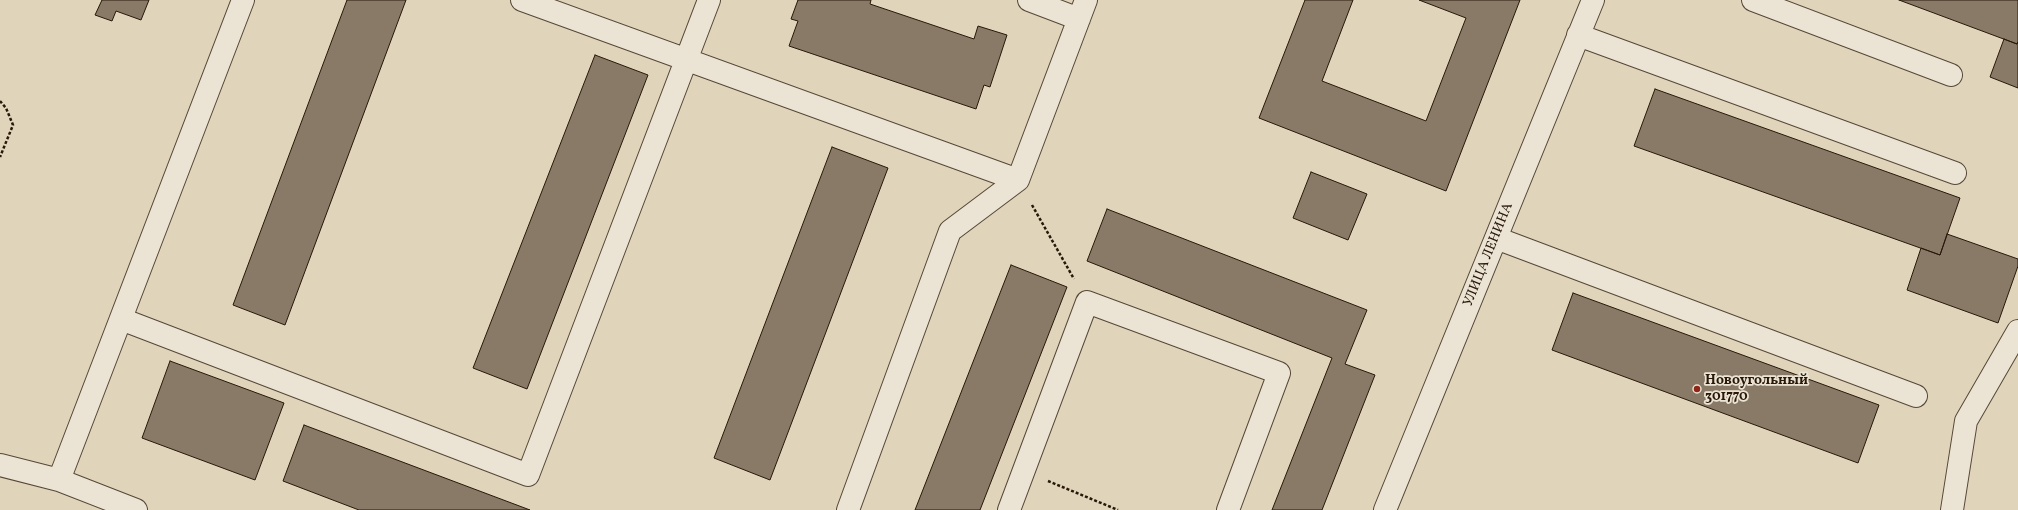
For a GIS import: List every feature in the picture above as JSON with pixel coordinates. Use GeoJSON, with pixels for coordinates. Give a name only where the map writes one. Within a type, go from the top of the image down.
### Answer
{"type":"FeatureCollection","features":[{"type":"Feature","properties":{"kind":"street"},"geometry":{"type":"LineString","coordinates":[[59,480],[243,0]]}},
{"type":"Feature","properties":{"kind":"street"},"geometry":{"type":"LineString","coordinates":[[522,0],[1018,180]]}},
{"type":"Feature","properties":{"kind":"street"},"geometry":{"type":"LineString","coordinates":[[121,319],[528,474],[709,0]]}},
{"type":"Feature","properties":{"kind":"street"},"geometry":{"type":"LineString","coordinates":[[848,510],[950,231],[1018,180],[1083,10],[1029,0]]}},
{"type":"Feature","properties":{"kind":"street","name":"УЛИЦА ЛЕНИНА"},"geometry":{"type":"LineString","coordinates":[[1385,510],[1593,0]]}},
{"type":"Feature","properties":{"kind":"street"},"geometry":{"type":"LineString","coordinates":[[1753,0],[1951,75]]}},
{"type":"Feature","properties":{"kind":"street"},"geometry":{"type":"LineString","coordinates":[[1578,35],[1956,173]]}},
{"type":"Feature","properties":{"kind":"street"},"geometry":{"type":"LineString","coordinates":[[1496,238],[1916,396]]}},
{"type":"Feature","properties":{"kind":"street"},"geometry":{"type":"LineString","coordinates":[[1009,510],[1087,302],[1279,373],[1228,510]]}},
{"type":"Feature","properties":{"kind":"street"},"geometry":{"type":"LineString","coordinates":[[1952,510],[1966,421],[2018,331]]}},
{"type":"Feature","properties":{"kind":"street"},"geometry":{"type":"LineString","coordinates":[[0,465],[59,480],[136,510]]}},
{"type":"Feature","properties":{"kind":"path"},"geometry":{"type":"LineString","coordinates":[[0,102],[6,108],[13,125],[0,157]]}},
{"type":"Feature","properties":{"kind":"path"},"geometry":{"type":"LineString","coordinates":[[1018,180],[1087,302]]}},
{"type":"Feature","properties":{"kind":"path"},"geometry":{"type":"LineString","coordinates":[[1024,471],[1118,510]]}},
{"type":"Feature","properties":{"kind":"building"},"geometry":{"type":"Polygon","coordinates":[[[102,0],[149,0],[141,20],[116,11],[112,21],[95,15],[102,0]]]}},
{"type":"Feature","properties":{"kind":"building"},"geometry":{"type":"Polygon","coordinates":[[[347,0],[406,0],[285,325],[233,305],[347,0]]]}},
{"type":"Feature","properties":{"kind":"building"},"geometry":{"type":"Polygon","coordinates":[[[798,0],[871,0],[870,4],[974,39],[978,26],[1007,35],[990,87],[984,85],[976,109],[789,46],[798,21],[791,19],[798,0]]]}},
{"type":"Feature","properties":{"kind":"building"},"geometry":{"type":"Polygon","coordinates":[[[1305,0],[1353,0],[1322,81],[1426,121],[1466,18],[1419,0],[1520,0],[1446,191],[1259,118],[1305,0]]]}},
{"type":"Feature","properties":{"kind":"building"},"geometry":{"type":"Polygon","coordinates":[[[1899,0],[2018,0],[2018,42],[2017,44],[1899,0]]]}},
{"type":"Feature","properties":{"kind":"building"},"geometry":{"type":"Polygon","coordinates":[[[2004,39],[2017,44],[2018,42],[2018,88],[1990,77],[2004,39]]]}},
{"type":"Feature","properties":{"kind":"building"},"geometry":{"type":"Polygon","coordinates":[[[595,55],[648,75],[527,389],[473,368],[595,55]]]}},
{"type":"Feature","properties":{"kind":"building"},"geometry":{"type":"Polygon","coordinates":[[[1655,89],[1960,198],[1940,255],[1634,146],[1655,89]]]}},
{"type":"Feature","properties":{"kind":"building"},"geometry":{"type":"Polygon","coordinates":[[[832,147],[888,168],[770,480],[714,458],[832,147]]]}},
{"type":"Feature","properties":{"kind":"building"},"geometry":{"type":"Polygon","coordinates":[[[1311,172],[1367,194],[1348,240],[1293,218],[1311,172]]]}},
{"type":"Feature","properties":{"kind":"building"},"geometry":{"type":"Polygon","coordinates":[[[1107,209],[1367,310],[1345,364],[1375,375],[1322,510],[1272,510],[1332,358],[1087,261],[1107,209]]]}},
{"type":"Feature","properties":{"kind":"building"},"geometry":{"type":"Polygon","coordinates":[[[1947,234],[2018,259],[2018,266],[1998,323],[1907,290],[1921,248],[1940,255],[1947,234]]]}},
{"type":"Feature","properties":{"kind":"building"},"geometry":{"type":"Polygon","coordinates":[[[1011,265],[1067,287],[980,510],[915,510],[1011,265]]]}},
{"type":"Feature","properties":{"kind":"building"},"geometry":{"type":"Polygon","coordinates":[[[1573,293],[1879,405],[1858,463],[1552,350],[1573,293]]]}},
{"type":"Feature","properties":{"kind":"building"},"geometry":{"type":"Polygon","coordinates":[[[170,361],[284,403],[255,480],[142,438],[170,361]]]}},
{"type":"Feature","properties":{"kind":"building"},"geometry":{"type":"Polygon","coordinates":[[[304,425],[530,510],[359,510],[283,481],[304,425]]]}},
{"type":"Feature","properties":{"kind":"place","name":"Новоугольный 301770"},"geometry":{"type":"Point","coordinates":[1697,389]}}]}
